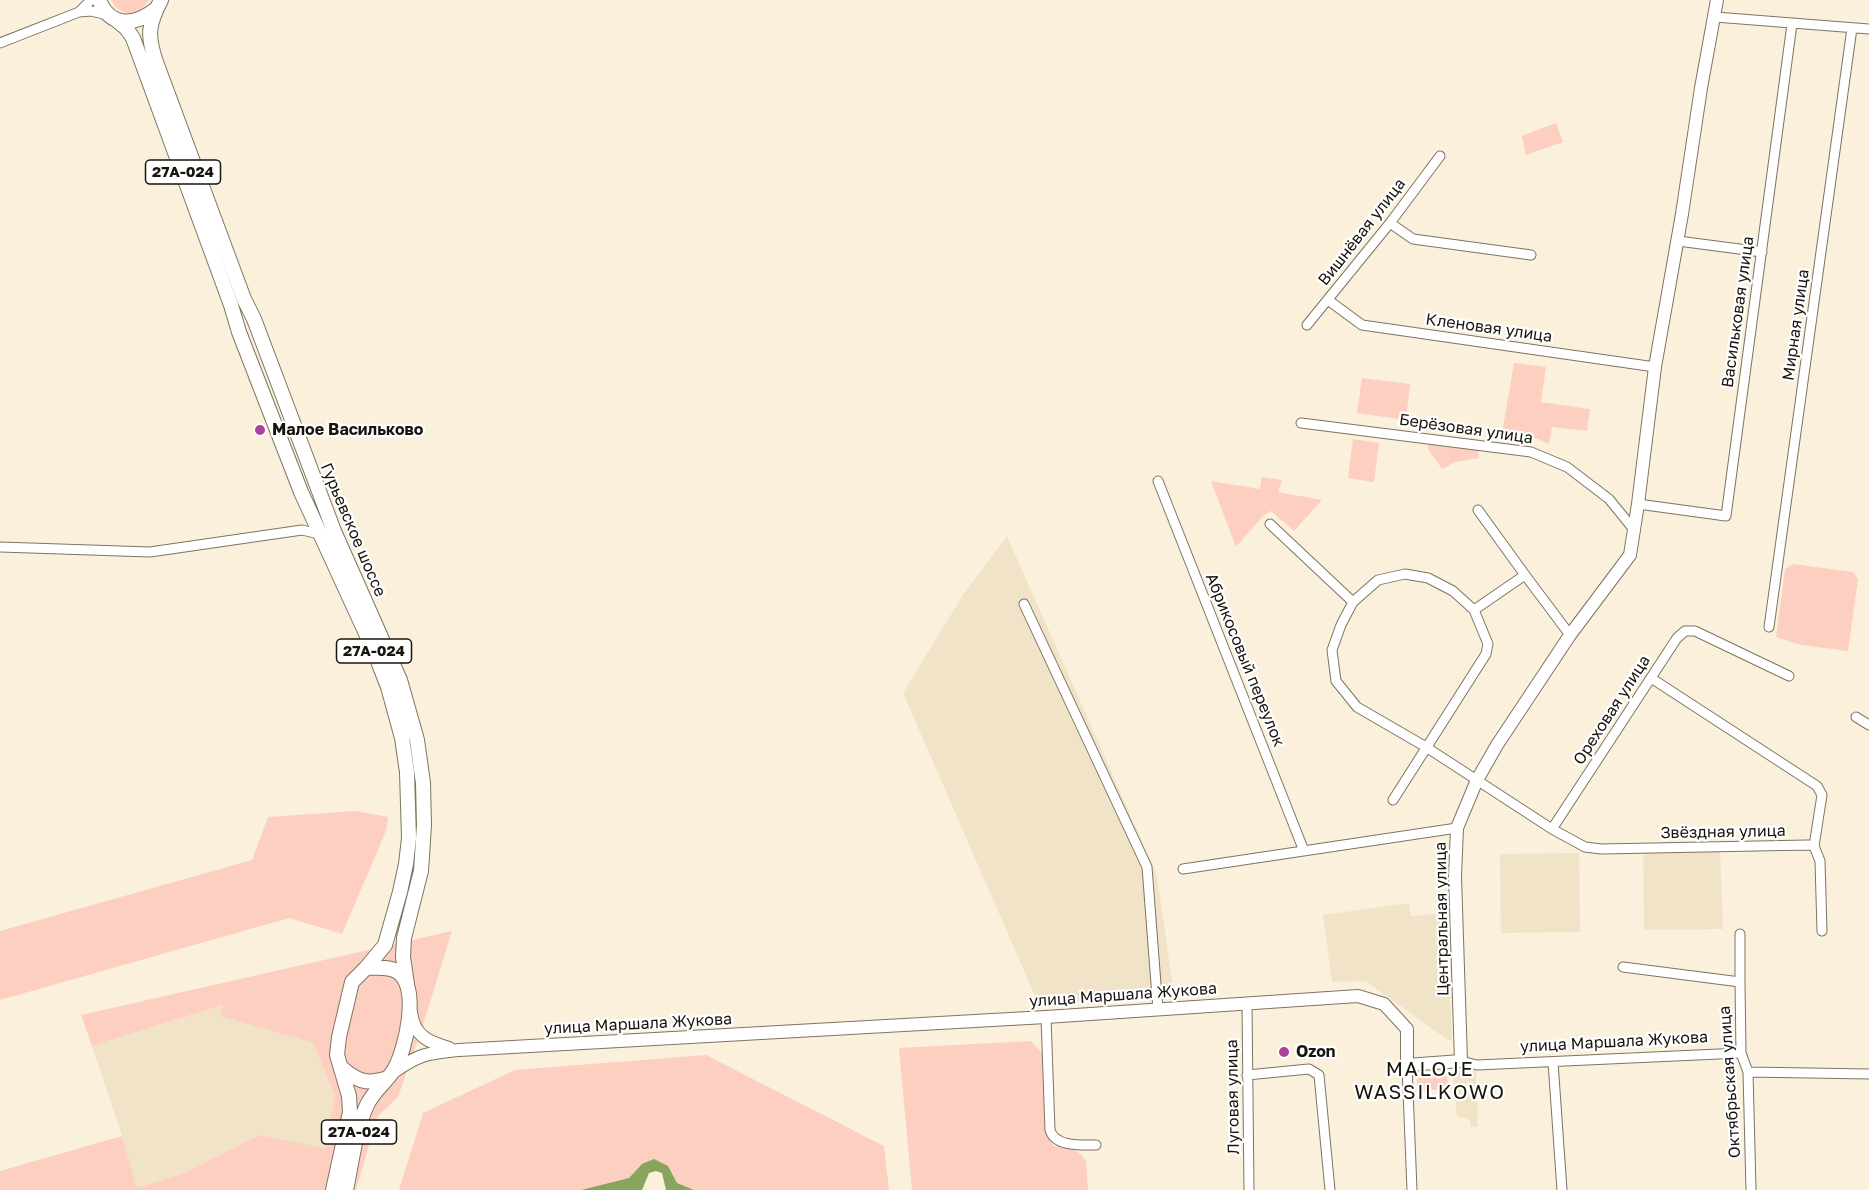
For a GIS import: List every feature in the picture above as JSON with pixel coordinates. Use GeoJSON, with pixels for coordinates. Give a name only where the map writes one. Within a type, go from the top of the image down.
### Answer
{"type":"FeatureCollection","features":[{"type":"Feature","properties":{"kind":"main road","name":"Гурьевское шоссе"},"geometry":{"type":"LineString","coordinates":[[99,0],[133,38],[239,332],[285,452],[388,687],[402,738],[410,819],[406,864],[389,936],[381,952],[366,968]]}},
{"type":"Feature","properties":{"kind":"main road","name":"Гурьевское шоссе"},"geometry":{"type":"LineString","coordinates":[[158,5],[149,30],[149,39],[156,62],[322,502],[400,680],[412,718],[421,762],[424,804],[421,871],[404,938],[403,957],[407,984]]}},
{"type":"Feature","properties":{"kind":"main road"},"geometry":{"type":"LineString","coordinates":[[112,17],[130,22],[140,20],[158,5]]}},
{"type":"Feature","properties":{"kind":"main road"},"geometry":{"type":"LineString","coordinates":[[366,968],[396,971],[407,984]]}},
{"type":"Feature","properties":{"kind":"main road","name":"27А-024"},"geometry":{"type":"LineString","coordinates":[[333,1190],[350,1112],[349,1096],[337,1055],[339,1037],[352,982],[366,968]]}},
{"type":"Feature","properties":{"kind":"main road","name":"27А-024"},"geometry":{"type":"LineString","coordinates":[[346,1190],[362,1119],[368,1104],[389,1076],[400,1055],[411,1006],[407,984]]}},
{"type":"Feature","properties":{"kind":"main road"},"geometry":{"type":"LineString","coordinates":[[342,1068],[360,1081],[369,1083],[389,1076]]}},
{"type":"Feature","properties":{"kind":"street"},"geometry":{"type":"LineString","coordinates":[[80,12],[91,0]]}},
{"type":"Feature","properties":{"kind":"street","name":"Центральная улица"},"geometry":{"type":"LineString","coordinates":[[1461,1061],[1455,878],[1457,828],[1477,780],[1497,745],[1570,634],[1630,555],[1655,367],[1717,0]]}},
{"type":"Feature","properties":{"kind":"street"},"geometry":{"type":"LineString","coordinates":[[0,43],[80,12],[91,11],[112,17]]}},
{"type":"Feature","properties":{"kind":"street"},"geometry":{"type":"LineString","coordinates":[[1715,17],[1869,29]]}},
{"type":"Feature","properties":{"kind":"street","name":"Васильковая улица"},"geometry":{"type":"LineString","coordinates":[[1638,504],[1726,516],[1792,24]]}},
{"type":"Feature","properties":{"kind":"street","name":"Мирная улица"},"geometry":{"type":"LineString","coordinates":[[1769,627],[1852,28]]}},
{"type":"Feature","properties":{"kind":"street","name":"Вишнёвая улица"},"geometry":{"type":"LineString","coordinates":[[1307,325],[1390,223],[1440,156]]}},
{"type":"Feature","properties":{"kind":"street"},"geometry":{"type":"LineString","coordinates":[[1390,223],[1413,239],[1531,255]]}},
{"type":"Feature","properties":{"kind":"street"},"geometry":{"type":"LineString","coordinates":[[1678,241],[1761,252]]}},
{"type":"Feature","properties":{"kind":"street","name":"Кленовая улица"},"geometry":{"type":"LineString","coordinates":[[1328,300],[1362,325],[1655,367]]}},
{"type":"Feature","properties":{"kind":"street","name":"Берёзовая улица"},"geometry":{"type":"LineString","coordinates":[[1301,423],[1531,452],[1567,467],[1610,499],[1635,531]]}},
{"type":"Feature","properties":{"kind":"street"},"geometry":{"type":"LineString","coordinates":[[285,452],[286,467],[306,518],[303,530]]}},
{"type":"Feature","properties":{"kind":"street","name":"Абрикосовый переулок"},"geometry":{"type":"LineString","coordinates":[[1158,481],[1304,851]]}},
{"type":"Feature","properties":{"kind":"street"},"geometry":{"type":"LineString","coordinates":[[1478,510],[1570,634]]}},
{"type":"Feature","properties":{"kind":"street"},"geometry":{"type":"LineString","coordinates":[[1270,524],[1353,602]]}},
{"type":"Feature","properties":{"kind":"street"},"geometry":{"type":"LineString","coordinates":[[0,547],[150,552],[303,530],[321,537]]}},
{"type":"Feature","properties":{"kind":"street"},"geometry":{"type":"LineString","coordinates":[[1393,800],[1426,747],[1486,654],[1488,644],[1474,610],[1453,591],[1428,578],[1405,574],[1378,580],[1353,602],[1332,650],[1336,681],[1357,707],[1426,747],[1552,829]]}},
{"type":"Feature","properties":{"kind":"street"},"geometry":{"type":"LineString","coordinates":[[1474,610],[1525,575]]}},
{"type":"Feature","properties":{"kind":"street"},"geometry":{"type":"LineString","coordinates":[[1024,604],[1147,867],[1158,1010]]}},
{"type":"Feature","properties":{"kind":"street","name":"Ореховая улица"},"geometry":{"type":"LineString","coordinates":[[1552,829],[1677,638],[1685,631],[1695,631],[1789,676]]}},
{"type":"Feature","properties":{"kind":"street"},"geometry":{"type":"LineString","coordinates":[[1651,678],[1817,786],[1822,795],[1814,846],[1820,861],[1822,931]]}},
{"type":"Feature","properties":{"kind":"street"},"geometry":{"type":"LineString","coordinates":[[1856,717],[1869,725]]}},
{"type":"Feature","properties":{"kind":"street"},"geometry":{"type":"LineString","coordinates":[[1183,868],[1457,828]]}},
{"type":"Feature","properties":{"kind":"street","name":"Звёздная улица"},"geometry":{"type":"LineString","coordinates":[[1552,829],[1585,847],[1600,849],[1814,846]]}},
{"type":"Feature","properties":{"kind":"street"},"geometry":{"type":"LineString","coordinates":[[1740,933],[1740,982]]}},
{"type":"Feature","properties":{"kind":"street","name":"Октябрьская улица"},"geometry":{"type":"LineString","coordinates":[[1623,967],[1740,982],[1742,1053],[1748,1072],[1751,1190]]}},
{"type":"Feature","properties":{"kind":"street","name":"улица Маршала Жукова"},"geometry":{"type":"LineString","coordinates":[[389,1076],[419,1056],[430,1052],[1046,1017],[1358,996],[1384,1004],[1407,1029],[1407,1065],[1461,1061],[1477,1065],[1742,1053]]}},
{"type":"Feature","properties":{"kind":"street","name":"Луговая улица"},"geometry":{"type":"LineString","coordinates":[[1247,1004],[1249,1190]]}},
{"type":"Feature","properties":{"kind":"street","name":"улица Маршала Жукова"},"geometry":{"type":"LineString","coordinates":[[411,1006],[412,1020],[420,1036],[434,1044],[459,1050]]}},
{"type":"Feature","properties":{"kind":"street"},"geometry":{"type":"LineString","coordinates":[[1046,1017],[1052,1136],[1058,1141],[1096,1146]]}},
{"type":"Feature","properties":{"kind":"street"},"geometry":{"type":"LineString","coordinates":[[1553,1062],[1562,1190]]}},
{"type":"Feature","properties":{"kind":"street"},"geometry":{"type":"LineString","coordinates":[[1407,1065],[1412,1190]]}},
{"type":"Feature","properties":{"kind":"street"},"geometry":{"type":"LineString","coordinates":[[1247,1075],[1309,1069],[1319,1075],[1330,1190]]}},
{"type":"Feature","properties":{"kind":"street"},"geometry":{"type":"LineString","coordinates":[[1748,1072],[1869,1074]]}},
{"type":"Feature","properties":{"kind":"shaded area"},"geometry":{"type":"Polygon","coordinates":[[[111,0],[149,0],[140,12],[127,14],[115,7],[111,0]]]}},
{"type":"Feature","properties":{"kind":"shaded area"},"geometry":{"type":"Polygon","coordinates":[[[1556,123],[1563,142],[1526,155],[1522,136],[1556,123]]]}},
{"type":"Feature","properties":{"kind":"shaded area"},"geometry":{"type":"Polygon","coordinates":[[[1514,363],[1546,367],[1541,402],[1590,409],[1587,431],[1552,427],[1549,444],[1536,438],[1502,433],[1514,363]]]}},
{"type":"Feature","properties":{"kind":"shaded area"},"geometry":{"type":"Polygon","coordinates":[[[1362,378],[1410,384],[1406,420],[1357,413],[1362,378]]]}},
{"type":"Feature","properties":{"kind":"shaded area"},"geometry":{"type":"Polygon","coordinates":[[[1353,439],[1379,443],[1374,482],[1348,478],[1353,439]]]}},
{"type":"Feature","properties":{"kind":"shaded area"},"geometry":{"type":"Polygon","coordinates":[[[1429,443],[1478,450],[1479,458],[1455,462],[1442,469],[1428,449],[1429,443]]]}},
{"type":"Feature","properties":{"kind":"shaded area"},"geometry":{"type":"Polygon","coordinates":[[[1262,477],[1282,480],[1278,492],[1322,500],[1294,531],[1271,511],[1263,516],[1236,547],[1211,481],[1260,489],[1262,477]]]}},
{"type":"Feature","properties":{"kind":"shaded area"},"geometry":{"type":"Polygon","coordinates":[[[1007,536],[1157,875],[1174,995],[1039,1005],[903,693],[963,595],[1007,536]]]}},
{"type":"Feature","properties":{"kind":"shaded area"},"geometry":{"type":"Polygon","coordinates":[[[1793,564],[1853,572],[1858,579],[1848,651],[1801,645],[1776,637],[1785,569],[1793,564]]]}},
{"type":"Feature","properties":{"kind":"shaded area"},"geometry":{"type":"Polygon","coordinates":[[[356,811],[388,817],[386,831],[342,934],[289,918],[0,1000],[0,931],[252,860],[268,817],[356,811]]]}},
{"type":"Feature","properties":{"kind":"shaded area"},"geometry":{"type":"Polygon","coordinates":[[[1720,850],[1723,929],[1644,930],[1643,851],[1720,850]]]}},
{"type":"Feature","properties":{"kind":"shaded area"},"geometry":{"type":"Polygon","coordinates":[[[1579,853],[1580,932],[1501,933],[1500,854],[1579,853]]]}},
{"type":"Feature","properties":{"kind":"shaded area"},"geometry":{"type":"Polygon","coordinates":[[[1409,903],[1411,916],[1447,913],[1452,1040],[1448,1040],[1365,981],[1332,982],[1323,915],[1409,903]]]}},
{"type":"Feature","properties":{"kind":"shaded area"},"geometry":{"type":"Polygon","coordinates":[[[452,931],[398,1097],[377,1117],[356,1190],[0,1190],[0,1171],[122,1136],[137,1188],[184,1173],[259,1135],[325,1148],[335,1096],[313,1043],[220,1016],[223,1005],[92,1046],[81,1015],[452,931]]]}},
{"type":"Feature","properties":{"kind":"shaded area"},"geometry":{"type":"Polygon","coordinates":[[[224,1005],[220,1016],[313,1043],[335,1096],[325,1149],[259,1135],[184,1173],[137,1188],[92,1046],[224,1005]]]}},
{"type":"Feature","properties":{"kind":"shaded area"},"geometry":{"type":"Polygon","coordinates":[[[1031,1041],[1042,1053],[1046,1134],[1054,1146],[1075,1149],[1086,1160],[1088,1190],[912,1190],[899,1048],[1031,1041]]]}},
{"type":"Feature","properties":{"kind":"shaded area"},"geometry":{"type":"Polygon","coordinates":[[[706,1055],[884,1146],[889,1190],[694,1190],[677,1183],[668,1166],[642,1164],[629,1178],[581,1190],[399,1190],[423,1113],[515,1070],[706,1055]]]}},
{"type":"Feature","properties":{"kind":"shaded area"},"geometry":{"type":"Polygon","coordinates":[[[1476,1071],[1478,1127],[1471,1127],[1470,1120],[1457,1116],[1453,1073],[1476,1071]]]}},
{"type":"Feature","properties":{"kind":"shaded area"},"geometry":{"type":"Polygon","coordinates":[[[1444,1074],[1447,1077],[1449,1088],[1417,1092],[1417,1075],[1444,1074]]]}},
{"type":"Feature","properties":{"kind":"shaded area"},"geometry":{"type":"Polygon","coordinates":[[[654,1159],[668,1166],[677,1183],[694,1190],[666,1190],[662,1173],[656,1171],[649,1173],[642,1190],[581,1190],[629,1178],[642,1164],[654,1159]]]}},
{"type":"Feature","properties":{"kind":"place","name":"Малое Васильково"},"geometry":{"type":"Point","coordinates":[260,430]}},
{"type":"Feature","properties":{"kind":"place","name":"Ozon"},"geometry":{"type":"Point","coordinates":[1284,1052]}},
{"type":"Feature","properties":{"kind":"district","name":"MALOJE WASSILKOWO"},"geometry":{"type":"Point","coordinates":[1430,1082]}}]}
